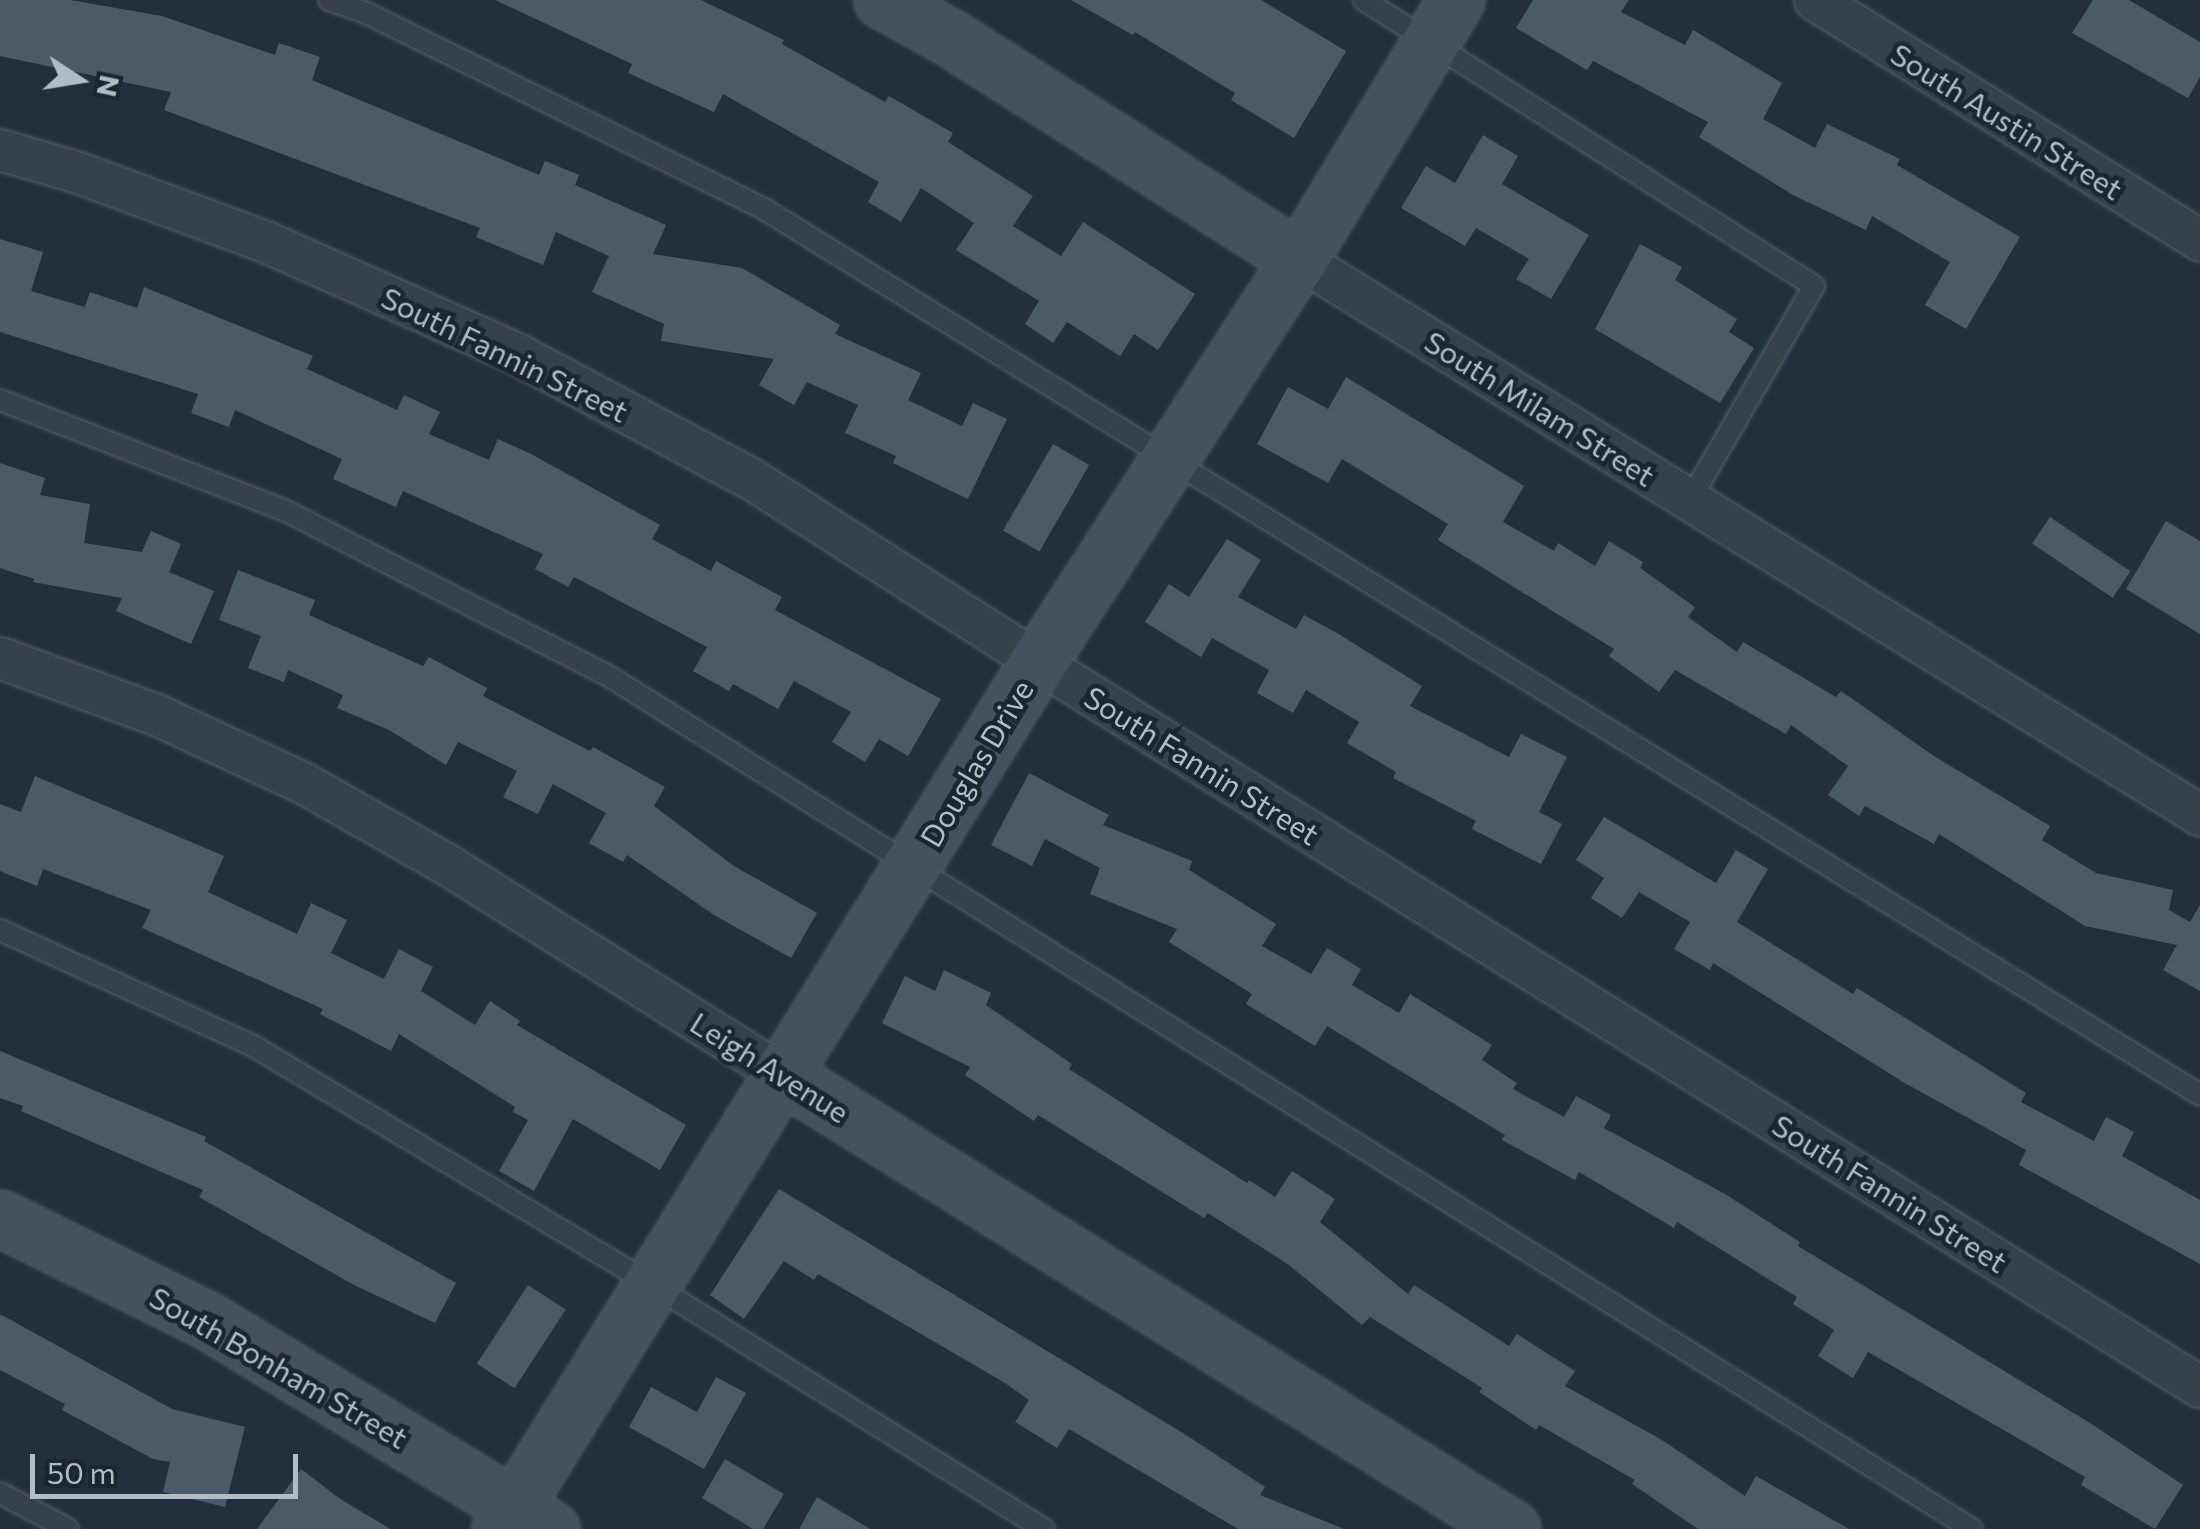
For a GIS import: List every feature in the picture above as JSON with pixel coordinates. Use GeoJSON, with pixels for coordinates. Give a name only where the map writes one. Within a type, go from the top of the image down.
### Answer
{"type":"FeatureCollection","features":[{"type":"Feature","properties":{"kind":"street","name":"South Milam Street"},"geometry":{"type":"LineString","coordinates":[[882,0],[948,37],[1299,259],[2200,815]]}},
{"type":"Feature","properties":{"kind":"street","name":"South Austin Street"},"geometry":{"type":"LineString","coordinates":[[1815,0],[2200,241]]}},
{"type":"Feature","properties":{"kind":"street","name":"Douglas Drive"},"geometry":{"type":"LineString","coordinates":[[522,1521],[653,1286],[1038,662],[1299,259],[1444,21]]}},
{"type":"Feature","properties":{"kind":"street","name":"South Fannin Street"},"geometry":{"type":"LineString","coordinates":[[0,150],[79,174],[268,243],[518,355],[753,480],[2200,1387]]}},
{"type":"Feature","properties":{"kind":"street","name":"Leigh Avenue"},"geometry":{"type":"LineString","coordinates":[[0,658],[159,716],[305,784],[446,864],[1512,1529]]}},
{"type":"Feature","properties":{"kind":"street","name":"South Bonham Street"},"geometry":{"type":"LineString","coordinates":[[0,1218],[210,1322],[522,1521]]}},
{"type":"Feature","properties":{"kind":"lane"},"geometry":{"type":"LineString","coordinates":[[329,0],[366,13],[764,209],[2200,1095]]}},
{"type":"Feature","properties":{"kind":"lane"},"geometry":{"type":"LineString","coordinates":[[1364,0],[1444,21],[1814,286],[1690,500]]}},
{"type":"Feature","properties":{"kind":"lane"},"geometry":{"type":"LineString","coordinates":[[0,400],[284,510],[612,678],[1972,1529]]}},
{"type":"Feature","properties":{"kind":"lane"},"geometry":{"type":"LineString","coordinates":[[0,930],[255,1047],[653,1286],[1044,1529]]}},
{"type":"Feature","properties":{"kind":"lane"},"geometry":{"type":"LineString","coordinates":[[0,1493],[68,1529]]}},
{"type":"Feature","properties":{"kind":"building"},"geometry":{"type":"Polygon","coordinates":[[[0,0],[70,0],[162,16],[275,55],[279,43],[320,57],[312,80],[539,175],[545,161],[579,175],[575,185],[666,225],[653,254],[742,268],[840,325],[835,334],[921,373],[908,400],[962,426],[973,403],[1007,419],[968,499],[893,463],[896,456],[845,433],[858,405],[807,382],[794,405],[759,385],[774,359],[661,341],[664,324],[592,292],[609,256],[556,232],[543,265],[476,237],[480,228],[164,110],[171,92],[0,56],[0,0]]]}},
{"type":"Feature","properties":{"kind":"building"},"geometry":{"type":"Polygon","coordinates":[[[495,0],[701,0],[784,40],[782,44],[885,102],[889,96],[953,133],[948,142],[1033,196],[1013,226],[1061,256],[1083,222],[1195,294],[1158,350],[1134,334],[1120,356],[1067,322],[1053,343],[1025,324],[1039,301],[956,250],[974,223],[921,188],[901,222],[868,202],[879,182],[723,94],[714,112],[628,73],[632,64],[495,0]]]}},
{"type":"Feature","properties":{"kind":"building"},"geometry":{"type":"Polygon","coordinates":[[[1071,0],[1261,0],[1346,51],[1294,138],[1231,100],[1235,93],[1135,32],[1133,35],[1071,0]]]}},
{"type":"Feature","properties":{"kind":"building"},"geometry":{"type":"Polygon","coordinates":[[[1533,0],[1629,0],[1621,12],[1685,45],[1693,30],[1782,83],[1763,119],[1815,148],[1827,124],[1900,159],[1897,165],[2020,237],[1966,329],[1925,305],[1950,262],[1872,216],[1866,230],[1793,195],[1699,137],[1708,122],[1593,61],[1587,70],[1516,28],[1533,0]]]}},
{"type":"Feature","properties":{"kind":"building"},"geometry":{"type":"Polygon","coordinates":[[[2093,0],[2129,0],[2200,42],[2200,77],[2188,98],[2072,33],[2093,0]]]}},
{"type":"Feature","properties":{"kind":"building"},"geometry":{"type":"Polygon","coordinates":[[[1483,135],[1518,156],[1502,184],[1589,235],[1551,299],[1516,279],[1529,259],[1476,228],[1465,246],[1401,208],[1426,166],[1455,183],[1483,135]]]}},
{"type":"Feature","properties":{"kind":"building"},"geometry":{"type":"Polygon","coordinates":[[[0,239],[43,252],[31,291],[85,307],[90,292],[137,308],[144,287],[313,356],[307,369],[397,410],[404,395],[440,412],[429,434],[489,460],[498,439],[531,454],[660,525],[652,539],[711,571],[716,561],[782,597],[775,610],[941,699],[908,756],[879,739],[865,762],[832,742],[851,712],[794,681],[778,709],[733,684],[729,691],[693,671],[707,647],[574,577],[568,587],[535,569],[543,554],[403,491],[396,507],[333,479],[342,459],[235,410],[229,427],[191,413],[198,394],[0,332],[0,239]]]}},
{"type":"Feature","properties":{"kind":"building"},"geometry":{"type":"Polygon","coordinates":[[[1640,244],[1682,267],[1675,280],[1737,319],[1729,332],[1754,348],[1720,403],[1595,329],[1640,244]]]}},
{"type":"Feature","properties":{"kind":"building"},"geometry":{"type":"Polygon","coordinates":[[[1346,377],[1524,486],[1503,522],[1554,551],[1558,543],[1595,566],[1609,541],[1643,562],[1640,568],[1695,607],[1688,617],[1737,652],[1743,642],[1836,697],[1841,691],[1934,756],[2050,826],[2042,840],[2096,873],[2173,890],[2169,910],[2190,922],[2200,905],[2200,991],[2163,970],[2177,945],[2085,926],[1939,834],[1934,844],[1865,806],[1859,816],[1828,795],[1848,766],[1791,725],[1786,734],[1675,670],[1659,692],[1609,656],[1614,649],[1438,540],[1448,524],[1342,459],[1328,483],[1257,444],[1288,387],[1328,409],[1346,377]]]}},
{"type":"Feature","properties":{"kind":"building"},"geometry":{"type":"Polygon","coordinates":[[[1053,444],[1089,465],[1039,552],[1003,531],[1053,444]]]}},
{"type":"Feature","properties":{"kind":"building"},"geometry":{"type":"Polygon","coordinates":[[[0,463],[45,478],[40,495],[90,504],[84,543],[142,552],[151,531],[181,544],[169,572],[214,591],[191,644],[116,611],[122,598],[33,582],[34,579],[0,568],[0,463]]]}},
{"type":"Feature","properties":{"kind":"building"},"geometry":{"type":"Polygon","coordinates":[[[2050,517],[2130,571],[2113,598],[2032,544],[2050,517]]]}},
{"type":"Feature","properties":{"kind":"building"},"geometry":{"type":"Polygon","coordinates":[[[2166,521],[2200,541],[2200,634],[2126,589],[2166,521]]]}},
{"type":"Feature","properties":{"kind":"building"},"geometry":{"type":"Polygon","coordinates":[[[1227,539],[1261,560],[1238,597],[1296,629],[1304,615],[1337,633],[1422,686],[1410,706],[1509,757],[1521,734],[1567,757],[1539,812],[1562,824],[1541,864],[1472,829],[1476,821],[1393,778],[1396,772],[1347,743],[1359,722],[1306,690],[1293,713],[1257,693],[1269,670],[1212,638],[1201,657],[1145,622],[1169,584],[1189,597],[1227,539]]]}},
{"type":"Feature","properties":{"kind":"building"},"geometry":{"type":"Polygon","coordinates":[[[238,570],[315,600],[309,615],[423,666],[429,657],[487,688],[483,696],[590,751],[593,747],[665,787],[654,806],[734,866],[817,913],[791,958],[714,915],[627,855],[623,862],[589,843],[606,813],[553,784],[538,814],[503,797],[517,771],[458,742],[446,765],[389,730],[337,708],[343,695],[288,670],[284,682],[248,668],[261,636],[219,620],[238,570]]]}},
{"type":"Feature","properties":{"kind":"building"},"geometry":{"type":"Polygon","coordinates":[[[1029,773],[1109,815],[1103,825],[1192,861],[1189,870],[1276,924],[1262,946],[1311,974],[1327,948],[1361,969],[1352,985],[1399,1013],[1410,994],[1492,1045],[1482,1060],[1517,1083],[1513,1089],[1564,1117],[1576,1096],[1611,1115],[1604,1128],[1725,1194],[1800,1242],[1798,1246],[2090,1423],[2183,1485],[2155,1529],[2081,1485],[2085,1477],[1868,1352],[1853,1378],[1818,1356],[1834,1330],[1793,1304],[1797,1297],[1677,1222],[1674,1228],[1579,1172],[1575,1180],[1502,1140],[1505,1135],[1327,1026],[1315,1046],[1246,1004],[1252,994],[1169,942],[1177,929],[1090,894],[1100,868],[1045,839],[1032,866],[991,845],[1029,773]]]}},
{"type":"Feature","properties":{"kind":"building"},"geometry":{"type":"Polygon","coordinates":[[[35,776],[224,856],[208,892],[297,934],[311,903],[347,920],[331,953],[384,979],[399,949],[433,967],[421,991],[475,1025],[490,1001],[520,1021],[517,1025],[686,1125],[660,1170],[573,1119],[534,1191],[499,1171],[528,1120],[513,1112],[515,1107],[399,1034],[391,1051],[320,1014],[323,1009],[142,928],[151,910],[43,869],[37,886],[0,871],[0,804],[21,812],[35,776]]]}},
{"type":"Feature","properties":{"kind":"building"},"geometry":{"type":"Polygon","coordinates":[[[1604,817],[1716,883],[1736,850],[1768,869],[1737,922],[1853,994],[1857,988],[2026,1093],[2021,1102],[2094,1141],[2106,1117],[2134,1132],[2122,1156],[2200,1200],[2200,1264],[2019,1165],[2026,1150],[1903,1082],[1713,963],[1710,970],[1674,949],[1690,922],[1639,892],[1622,918],[1591,898],[1604,878],[1576,860],[1604,817]]]}},
{"type":"Feature","properties":{"kind":"building"},"geometry":{"type":"Polygon","coordinates":[[[944,970],[991,993],[986,1005],[1072,1064],[1069,1069],[1247,1183],[1249,1180],[1275,1197],[1292,1171],[1335,1199],[1320,1222],[1408,1294],[1414,1285],[1509,1346],[1517,1334],[1575,1371],[1565,1386],[1662,1440],[1745,1496],[1756,1476],[1849,1529],[1698,1529],[1632,1484],[1635,1480],[1539,1425],[1536,1430],[1479,1392],[1482,1388],[1370,1317],[1362,1325],[1289,1265],[1208,1213],[1204,1218],[1038,1115],[1034,1121],[965,1075],[970,1067],[882,1023],[905,976],[935,991],[944,970]]]}},
{"type":"Feature","properties":{"kind":"building"},"geometry":{"type":"Polygon","coordinates":[[[0,1051],[206,1137],[204,1141],[456,1283],[435,1323],[354,1285],[199,1197],[203,1190],[21,1111],[23,1106],[0,1098],[0,1051]]]}},
{"type":"Feature","properties":{"kind":"building"},"geometry":{"type":"Polygon","coordinates":[[[779,1189],[1183,1433],[1265,1487],[1260,1495],[1344,1529],[1238,1529],[1069,1429],[1057,1448],[1015,1422],[1029,1400],[1005,1383],[818,1274],[814,1280],[784,1261],[744,1319],[710,1295],[779,1189]]]}},
{"type":"Feature","properties":{"kind":"building"},"geometry":{"type":"Polygon","coordinates":[[[528,1285],[566,1310],[515,1388],[477,1364],[528,1285]]]}},
{"type":"Feature","properties":{"kind":"building"},"geometry":{"type":"Polygon","coordinates":[[[0,1314],[172,1409],[245,1427],[225,1507],[163,1492],[170,1462],[153,1459],[62,1410],[65,1404],[0,1370],[0,1314]]]}},
{"type":"Feature","properties":{"kind":"building"},"geometry":{"type":"Polygon","coordinates":[[[716,1377],[746,1393],[704,1469],[629,1427],[651,1387],[697,1412],[716,1377]]]}},
{"type":"Feature","properties":{"kind":"building"},"geometry":{"type":"Polygon","coordinates":[[[725,1459],[784,1494],[763,1529],[753,1529],[702,1498],[725,1459]]]}},
{"type":"Feature","properties":{"kind":"building"},"geometry":{"type":"Polygon","coordinates":[[[301,1469],[339,1498],[390,1529],[257,1529],[301,1469]]]}},
{"type":"Feature","properties":{"kind":"building"},"geometry":{"type":"Polygon","coordinates":[[[817,1497],[870,1529],[799,1529],[817,1497]]]}}]}
